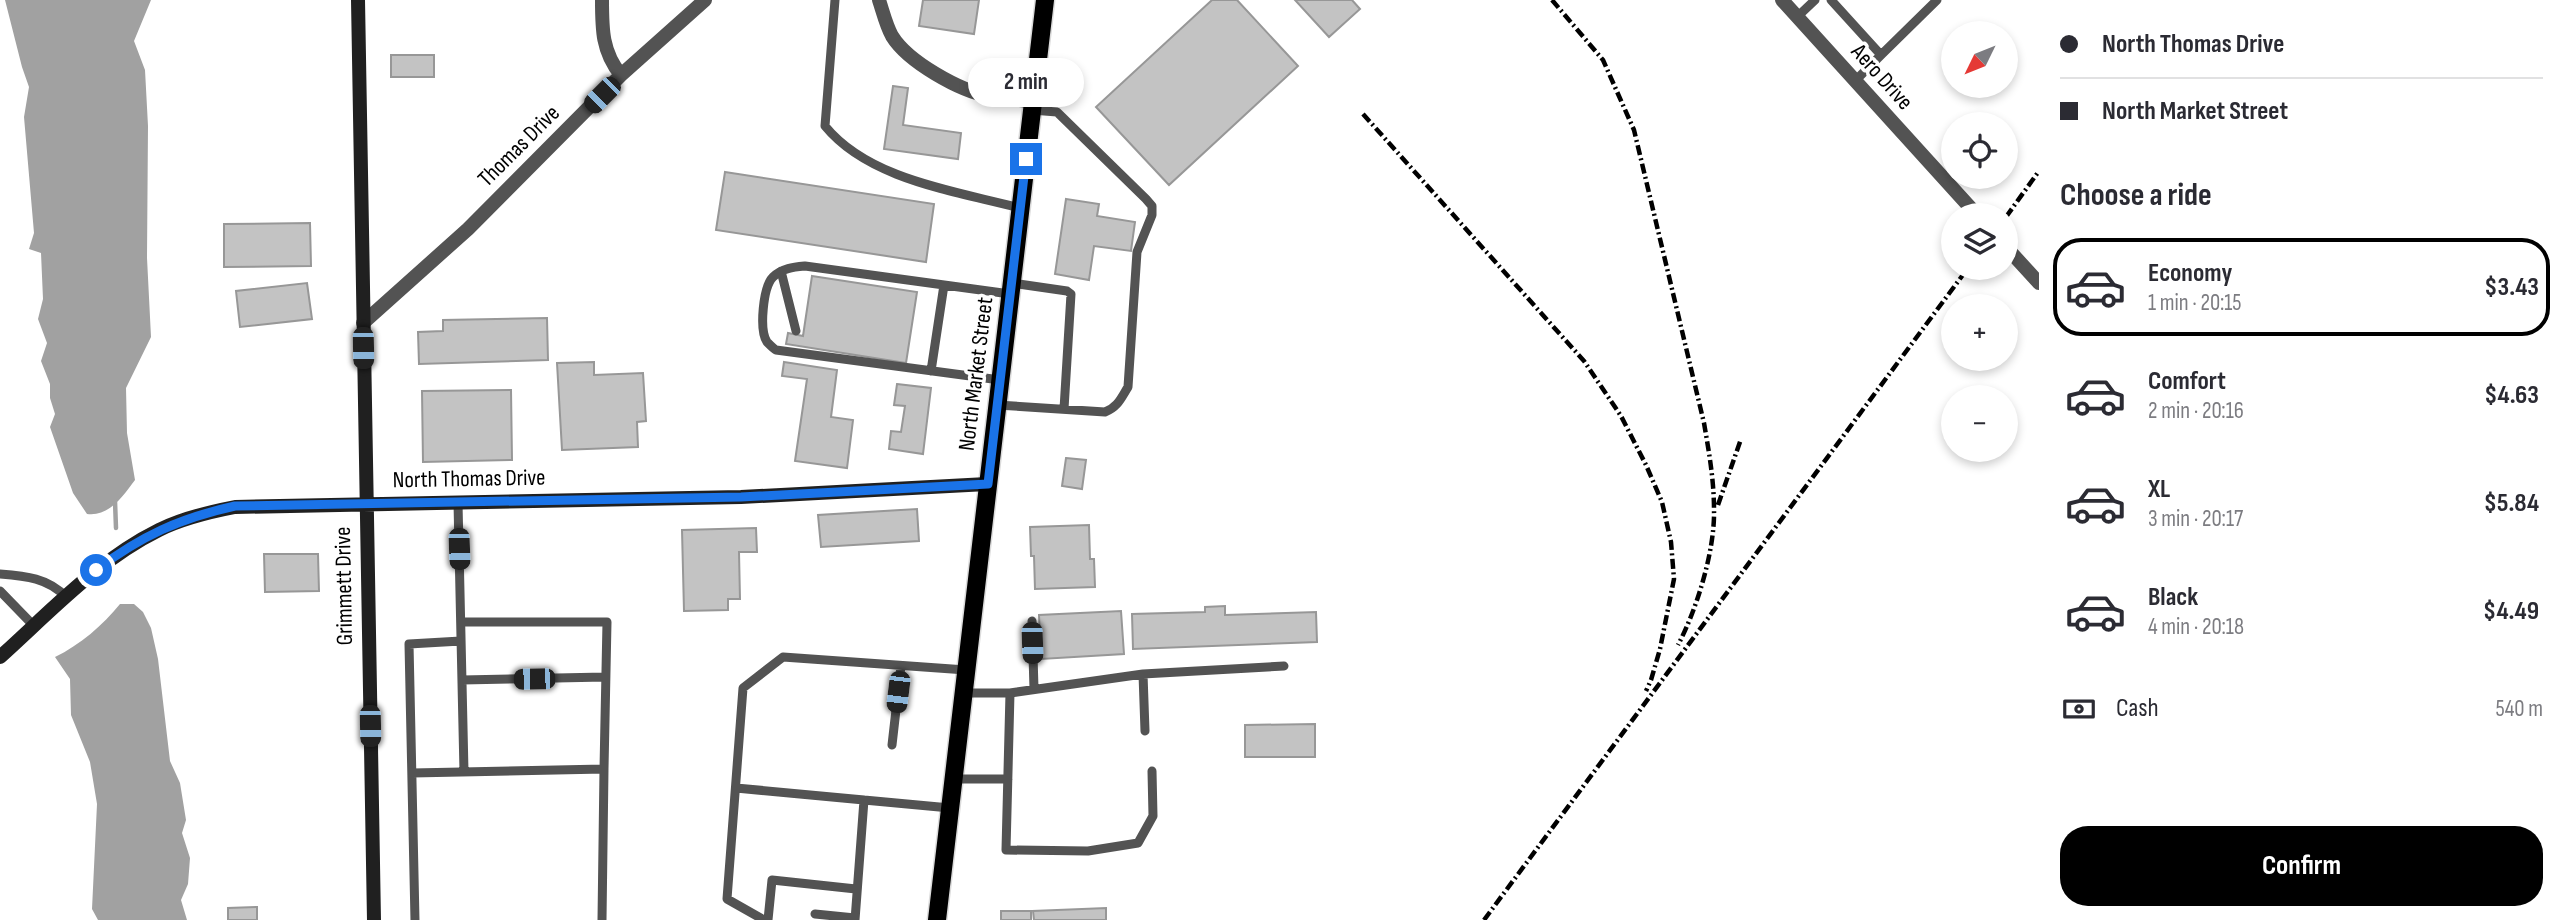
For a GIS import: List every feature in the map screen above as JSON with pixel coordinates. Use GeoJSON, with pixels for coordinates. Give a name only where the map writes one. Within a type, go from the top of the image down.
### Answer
{"type":"FeatureCollection","features":[{"type":"Feature","properties":{"kind":"main road","name":"North Market Street"},"geometry":{"type":"LineString","coordinates":[[937,920],[1045,0]]}},
{"type":"Feature","properties":{"kind":"street","name":"Grimmett Drive"},"geometry":{"type":"LineString","coordinates":[[358,0],[374,920]]}},
{"type":"Feature","properties":{"kind":"street"},"geometry":{"type":"LineString","coordinates":[[602,0],[603,37],[607,54],[621,75]]}},
{"type":"Feature","properties":{"kind":"street","name":"Thomas Drive"},"geometry":{"type":"LineString","coordinates":[[363,323],[468,229],[621,75],[705,0]]}},
{"type":"Feature","properties":{"kind":"street"},"geometry":{"type":"LineString","coordinates":[[879,0],[896,42],[932,71],[987,96],[1032,106]]}},
{"type":"Feature","properties":{"kind":"street","name":"Aero Drive"},"geometry":{"type":"LineString","coordinates":[[1782,0],[1966,203]]}},
{"type":"Feature","properties":{"kind":"street"},"geometry":{"type":"LineString","coordinates":[[2018,260],[2039,283]]}},
{"type":"Feature","properties":{"kind":"street","name":"North Thomas Drive"},"geometry":{"type":"LineString","coordinates":[[0,657],[96,570],[138,541],[169,525],[197,515],[255,505],[741,497],[988,484]]}},
{"type":"Feature","properties":{"kind":"lane"},"geometry":{"type":"LineString","coordinates":[[835,0],[825,126],[834,138],[846,148],[897,176],[1020,208]]}},
{"type":"Feature","properties":{"kind":"lane"},"geometry":{"type":"LineString","coordinates":[[1797,17],[1815,0]]}},
{"type":"Feature","properties":{"kind":"lane"},"geometry":{"type":"LineString","coordinates":[[1830,0],[1881,55]]}},
{"type":"Feature","properties":{"kind":"lane"},"geometry":{"type":"LineString","coordinates":[[1855,80],[1937,0]]}},
{"type":"Feature","properties":{"kind":"lane"},"geometry":{"type":"LineString","coordinates":[[997,405],[1105,412],[1119,403],[1128,387],[1137,252],[1152,215],[1152,206],[1057,111],[1032,106]]}},
{"type":"Feature","properties":{"kind":"lane"},"geometry":{"type":"LineString","coordinates":[[1000,380],[776,350],[768,343],[763,333],[764,298],[771,279],[790,267],[805,266],[944,285],[1067,291],[1071,295],[1064,409]]}},
{"type":"Feature","properties":{"kind":"lane"},"geometry":{"type":"LineString","coordinates":[[781,271],[796,331]]}},
{"type":"Feature","properties":{"kind":"lane"},"geometry":{"type":"LineString","coordinates":[[931,371],[944,285]]}},
{"type":"Feature","properties":{"kind":"lane"},"geometry":{"type":"LineString","coordinates":[[458,503],[464,772]]}},
{"type":"Feature","properties":{"kind":"lane"},"geometry":{"type":"LineString","coordinates":[[0,574],[44,580],[55,585],[66,597]]}},
{"type":"Feature","properties":{"kind":"lane"},"geometry":{"type":"LineString","coordinates":[[0,591],[34,626]]}},
{"type":"Feature","properties":{"kind":"lane"},"geometry":{"type":"LineString","coordinates":[[1032,621],[1034,689]]}},
{"type":"Feature","properties":{"kind":"lane"},"geometry":{"type":"LineString","coordinates":[[461,622],[607,622],[603,920]]}},
{"type":"Feature","properties":{"kind":"lane"},"geometry":{"type":"LineString","coordinates":[[415,920],[409,644],[461,641]]}},
{"type":"Feature","properties":{"kind":"lane"},"geometry":{"type":"LineString","coordinates":[[856,889],[772,880],[774,908],[766,920],[727,899],[743,688],[783,657],[966,670]]}},
{"type":"Feature","properties":{"kind":"lane"},"geometry":{"type":"LineString","coordinates":[[892,746],[901,666]]}},
{"type":"Feature","properties":{"kind":"lane"},"geometry":{"type":"LineString","coordinates":[[963,693],[1010,693],[1143,674],[1284,666]]}},
{"type":"Feature","properties":{"kind":"lane"},"geometry":{"type":"LineString","coordinates":[[1143,674],[1144,731]]}},
{"type":"Feature","properties":{"kind":"lane"},"geometry":{"type":"LineString","coordinates":[[462,680],[605,677]]}},
{"type":"Feature","properties":{"kind":"lane"},"geometry":{"type":"LineString","coordinates":[[1010,693],[1006,850],[1088,851],[1138,843],[1153,816],[1152,771]]}},
{"type":"Feature","properties":{"kind":"lane"},"geometry":{"type":"LineString","coordinates":[[412,773],[604,769]]}},
{"type":"Feature","properties":{"kind":"lane"},"geometry":{"type":"LineString","coordinates":[[953,779],[1008,779]]}},
{"type":"Feature","properties":{"kind":"lane"},"geometry":{"type":"LineString","coordinates":[[736,788],[950,808]]}},
{"type":"Feature","properties":{"kind":"lane"},"geometry":{"type":"LineString","coordinates":[[815,914],[855,919],[864,800]]}},
{"type":"Feature","properties":{"kind":"shaded area"},"geometry":{"type":"Polygon","coordinates":[[[5,0],[151,0],[134,41],[145,70],[148,126],[147,258],[151,337],[126,388],[127,433],[135,480],[115,504],[95,514],[87,514],[73,493],[50,427],[55,414],[50,398],[50,384],[41,361],[47,343],[38,319],[43,299],[41,253],[29,249],[34,233],[24,117],[29,87],[5,0]]]}},
{"type":"Feature","properties":{"kind":"shaded area"},"geometry":{"type":"Polygon","coordinates":[[[120,604],[134,604],[143,612],[151,628],[158,659],[170,761],[180,783],[186,820],[182,833],[190,858],[188,884],[181,900],[187,920],[98,920],[92,909],[97,804],[90,762],[71,715],[70,679],[55,657],[90,634],[120,604]]]}},
{"type":"Feature","properties":{"kind":"building"},"geometry":{"type":"Polygon","coordinates":[[[923,0],[979,0],[974,34],[919,26],[923,0]]]}},
{"type":"Feature","properties":{"kind":"building"},"geometry":{"type":"Polygon","coordinates":[[[1212,0],[1237,0],[1298,66],[1169,185],[1096,107],[1212,0]]]}},
{"type":"Feature","properties":{"kind":"building"},"geometry":{"type":"Polygon","coordinates":[[[1295,0],[1352,0],[1360,9],[1329,37],[1295,0]]]}},
{"type":"Feature","properties":{"kind":"building"},"geometry":{"type":"Polygon","coordinates":[[[391,55],[434,55],[434,77],[391,77],[391,55]]]}},
{"type":"Feature","properties":{"kind":"building"},"geometry":{"type":"Polygon","coordinates":[[[893,86],[908,88],[903,125],[961,133],[958,159],[884,149],[893,86]]]}},
{"type":"Feature","properties":{"kind":"building"},"geometry":{"type":"Polygon","coordinates":[[[725,172],[934,204],[926,262],[716,230],[725,172]]]}},
{"type":"Feature","properties":{"kind":"building"},"geometry":{"type":"Polygon","coordinates":[[[1066,199],[1099,204],[1097,216],[1135,222],[1131,251],[1094,246],[1089,280],[1055,274],[1066,199]]]}},
{"type":"Feature","properties":{"kind":"building"},"geometry":{"type":"Polygon","coordinates":[[[310,223],[311,266],[224,267],[224,224],[310,223]]]}},
{"type":"Feature","properties":{"kind":"building"},"geometry":{"type":"Polygon","coordinates":[[[812,276],[917,292],[906,363],[786,344],[788,333],[803,336],[812,276]]]}},
{"type":"Feature","properties":{"kind":"building"},"geometry":{"type":"Polygon","coordinates":[[[307,283],[312,319],[240,327],[236,291],[307,283]]]}},
{"type":"Feature","properties":{"kind":"building"},"geometry":{"type":"Polygon","coordinates":[[[547,318],[548,360],[419,364],[418,332],[443,331],[443,320],[547,318]]]}},
{"type":"Feature","properties":{"kind":"building"},"geometry":{"type":"Polygon","coordinates":[[[594,362],[594,375],[643,373],[646,421],[637,422],[638,447],[562,450],[557,363],[594,362]]]}},
{"type":"Feature","properties":{"kind":"building"},"geometry":{"type":"Polygon","coordinates":[[[784,362],[837,370],[831,417],[853,420],[847,468],[795,461],[807,379],[782,376],[784,362]]]}},
{"type":"Feature","properties":{"kind":"building"},"geometry":{"type":"Polygon","coordinates":[[[897,384],[931,388],[923,454],[889,449],[891,431],[901,432],[905,406],[894,405],[897,384]]]}},
{"type":"Feature","properties":{"kind":"building"},"geometry":{"type":"Polygon","coordinates":[[[511,390],[512,460],[423,462],[422,391],[511,390]]]}},
{"type":"Feature","properties":{"kind":"building"},"geometry":{"type":"Polygon","coordinates":[[[1066,458],[1086,460],[1082,489],[1062,486],[1066,458]]]}},
{"type":"Feature","properties":{"kind":"building"},"geometry":{"type":"Polygon","coordinates":[[[917,509],[919,541],[821,547],[818,515],[917,509]]]}},
{"type":"Feature","properties":{"kind":"building"},"geometry":{"type":"Polygon","coordinates":[[[1089,525],[1090,559],[1094,559],[1095,587],[1035,589],[1030,527],[1089,525]]]}},
{"type":"Feature","properties":{"kind":"building"},"geometry":{"type":"Polygon","coordinates":[[[756,528],[757,552],[739,552],[740,599],[728,599],[728,610],[684,611],[682,530],[756,528]]]}},
{"type":"Feature","properties":{"kind":"building"},"geometry":{"type":"Polygon","coordinates":[[[264,554],[318,554],[319,591],[265,592],[264,554]]]}},
{"type":"Feature","properties":{"kind":"building"},"geometry":{"type":"Polygon","coordinates":[[[1225,606],[1225,615],[1316,612],[1317,642],[1133,649],[1132,614],[1205,612],[1205,607],[1225,606]]]}},
{"type":"Feature","properties":{"kind":"building"},"geometry":{"type":"Polygon","coordinates":[[[1121,611],[1124,654],[1041,659],[1039,615],[1121,611]]]}},
{"type":"Feature","properties":{"kind":"building"},"geometry":{"type":"Polygon","coordinates":[[[1315,724],[1315,757],[1245,757],[1245,725],[1315,724]]]}},
{"type":"Feature","properties":{"kind":"building"},"geometry":{"type":"Polygon","coordinates":[[[257,907],[257,920],[228,920],[228,908],[257,907]]]}},
{"type":"Feature","properties":{"kind":"building"},"geometry":{"type":"Polygon","coordinates":[[[1106,908],[1106,920],[1034,920],[1033,911],[1106,908]]]}},
{"type":"Feature","properties":{"kind":"building"},"geometry":{"type":"Polygon","coordinates":[[[1001,911],[1031,911],[1031,920],[1001,920],[1001,911]]]}},
{"type":"Feature","properties":{"kind":"waterway"},"geometry":{"type":"LineString","coordinates":[[115,501],[116,528]]}},
{"type":"Feature","properties":{"kind":"railway"},"geometry":{"type":"LineString","coordinates":[[1552,0],[1603,60],[1634,130],[1704,423],[1712,477],[1714,526],[1704,579],[1678,645]]}},
{"type":"Feature","properties":{"kind":"railway"},"geometry":{"type":"LineString","coordinates":[[1363,114],[1584,361],[1621,416],[1646,465],[1662,502],[1671,542],[1674,579],[1660,649],[1646,691]]}},
{"type":"Feature","properties":{"kind":"railway"},"geometry":{"type":"LineString","coordinates":[[2016,203],[2039,171]]}},
{"type":"Feature","properties":{"kind":"railway"},"geometry":{"type":"LineString","coordinates":[[1484,920],[1959,280]]}},
{"type":"Feature","properties":{"kind":"railway"},"geometry":{"type":"LineString","coordinates":[[1718,505],[1741,439]]}},
{"type":"Feature","properties":{"kind":"route"},"geometry":{"type":"LineString","coordinates":[[96,570],[160,529],[206,512],[235,506],[741,497],[988,484],[1026,159]]}}]}
